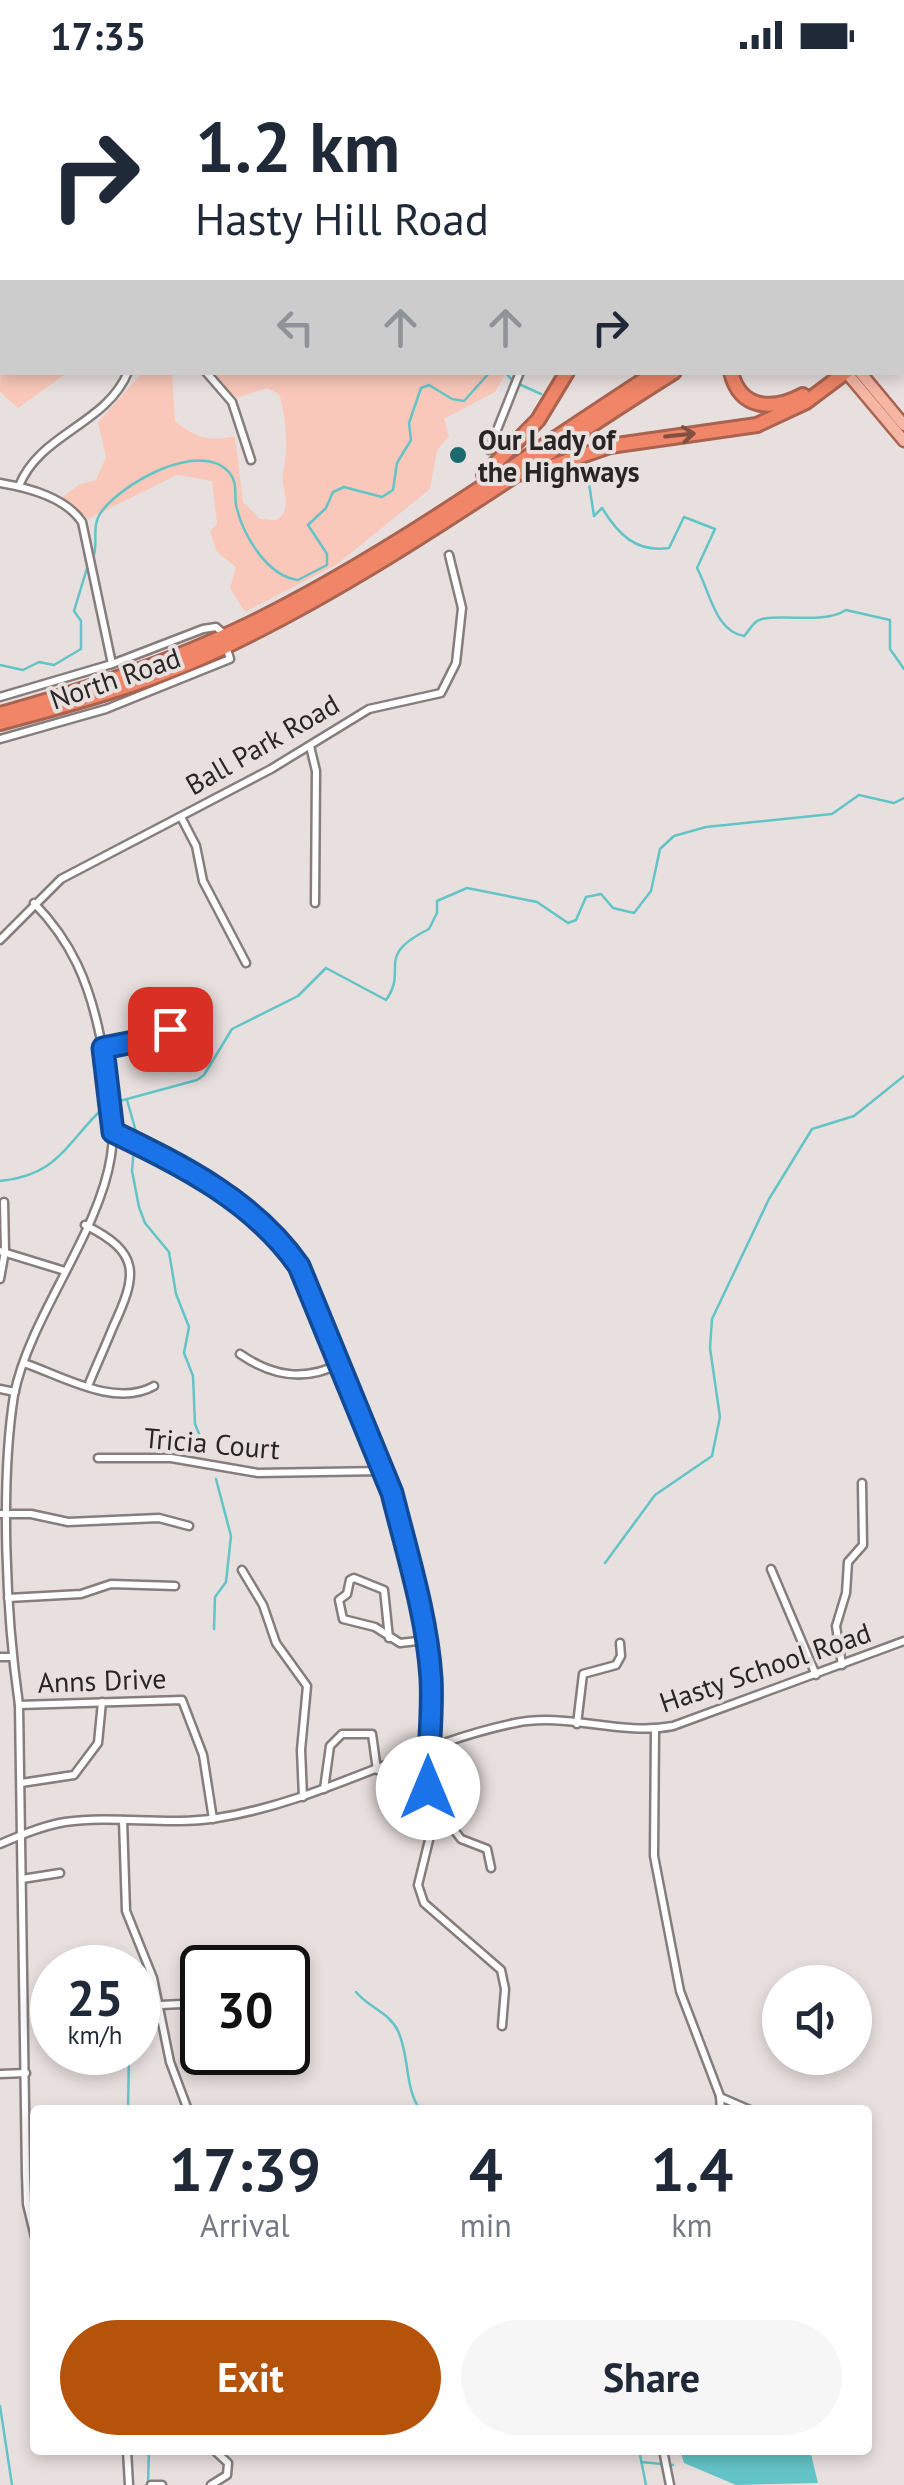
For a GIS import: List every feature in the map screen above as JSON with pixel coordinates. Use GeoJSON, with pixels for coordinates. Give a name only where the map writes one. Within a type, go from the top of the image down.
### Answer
{"type":"FeatureCollection","features":[{"type":"Feature","properties":{"kind":"highway"},"geometry":{"type":"LineString","coordinates":[[440,511],[512,450],[538,420],[565,375]]}},
{"type":"Feature","properties":{"kind":"highway"},"geometry":{"type":"LineString","coordinates":[[0,714],[225,640],[346,571],[651,375]]}},
{"type":"Feature","properties":{"kind":"highway"},"geometry":{"type":"LineString","coordinates":[[0,723],[100,694],[322,596],[669,375]]}},
{"type":"Feature","properties":{"kind":"highway"},"geometry":{"type":"LineString","coordinates":[[732,375],[744,398],[769,406],[800,397],[828,375]]}},
{"type":"Feature","properties":{"kind":"highway"},"geometry":{"type":"LineString","coordinates":[[457,512],[527,474],[574,455],[757,424],[806,402],[842,375]]}},
{"type":"Feature","properties":{"kind":"main road"},"geometry":{"type":"LineString","coordinates":[[849,375],[904,440]]}},
{"type":"Feature","properties":{"kind":"main road"},"geometry":{"type":"LineString","coordinates":[[862,375],[904,426]]}},
{"type":"Feature","properties":{"kind":"street"},"geometry":{"type":"LineString","coordinates":[[19,486],[40,452],[110,402],[126,375]]}},
{"type":"Feature","properties":{"kind":"street"},"geometry":{"type":"LineString","coordinates":[[209,375],[232,402],[251,460]]}},
{"type":"Feature","properties":{"kind":"street"},"geometry":{"type":"LineString","coordinates":[[489,450],[519,375]]}},
{"type":"Feature","properties":{"kind":"street"},"geometry":{"type":"LineString","coordinates":[[0,483],[19,486],[64,504],[82,522],[112,664]]}},
{"type":"Feature","properties":{"kind":"street","name":"Ball Park Road"},"geometry":{"type":"LineString","coordinates":[[0,940],[62,879],[310,746],[369,709],[433,697],[447,686],[456,663],[462,608],[450,555]]}},
{"type":"Feature","properties":{"kind":"street"},"geometry":{"type":"LineString","coordinates":[[0,696],[112,664],[216,626],[225,640]]}},
{"type":"Feature","properties":{"kind":"street","name":"North Road"},"geometry":{"type":"LineString","coordinates":[[0,740],[106,709],[230,660],[225,640]]}},
{"type":"Feature","properties":{"kind":"street"},"geometry":{"type":"LineString","coordinates":[[310,746],[316,771],[316,902]]}},
{"type":"Feature","properties":{"kind":"street"},"geometry":{"type":"LineString","coordinates":[[181,817],[196,846],[203,881],[246,963]]}},
{"type":"Feature","properties":{"kind":"street"},"geometry":{"type":"LineString","coordinates":[[30,2216],[20,1705],[3,1562],[4,1513],[15,1392],[109,1168],[113,1132],[103,1048],[89,991],[76,956],[34,903]]}},
{"type":"Feature","properties":{"kind":"street"},"geometry":{"type":"LineString","coordinates":[[103,1048],[163,1034],[176,1022],[186,994]]}},
{"type":"Feature","properties":{"kind":"street"},"geometry":{"type":"LineString","coordinates":[[113,1132],[258,1216],[299,1266],[392,1493],[426,1640],[432,1682],[428,1840],[420,1894],[424,1903],[501,1970],[505,1989],[502,2026]]}},
{"type":"Feature","properties":{"kind":"street"},"geometry":{"type":"LineString","coordinates":[[0,1279],[4,1202]]}},
{"type":"Feature","properties":{"kind":"street"},"geometry":{"type":"LineString","coordinates":[[86,1226],[120,1246],[132,1274],[126,1299],[88,1386]]}},
{"type":"Feature","properties":{"kind":"street"},"geometry":{"type":"LineString","coordinates":[[2,1251],[65,1271]]}},
{"type":"Feature","properties":{"kind":"street"},"geometry":{"type":"LineString","coordinates":[[240,1354],[273,1372],[293,1376],[316,1374],[339,1364]]}},
{"type":"Feature","properties":{"kind":"street"},"geometry":{"type":"LineString","coordinates":[[24,1363],[88,1386],[133,1393],[154,1386]]}},
{"type":"Feature","properties":{"kind":"street"},"geometry":{"type":"LineString","coordinates":[[0,1389],[15,1392]]}},
{"type":"Feature","properties":{"kind":"street","name":"Tricia Court"},"geometry":{"type":"LineString","coordinates":[[98,1458],[171,1458],[258,1473],[382,1471]]}},
{"type":"Feature","properties":{"kind":"street"},"geometry":{"type":"LineString","coordinates":[[842,1665],[836,1626],[846,1592],[848,1562],[863,1545],[862,1483]]}},
{"type":"Feature","properties":{"kind":"street"},"geometry":{"type":"LineString","coordinates":[[4,1513],[68,1522],[159,1518],[189,1526]]}},
{"type":"Feature","properties":{"kind":"street"},"geometry":{"type":"LineString","coordinates":[[771,1569],[816,1675]]}},
{"type":"Feature","properties":{"kind":"street"},"geometry":{"type":"LineString","coordinates":[[242,1570],[263,1605],[276,1643],[307,1686],[301,1750],[303,1797]]}},
{"type":"Feature","properties":{"kind":"street"},"geometry":{"type":"LineString","coordinates":[[388,1638],[384,1590],[354,1578],[350,1580],[347,1594],[339,1600],[343,1620],[374,1627],[388,1638],[400,1642],[426,1640]]}},
{"type":"Feature","properties":{"kind":"street"},"geometry":{"type":"LineString","coordinates":[[8,1598],[81,1594],[111,1584],[175,1586]]}},
{"type":"Feature","properties":{"kind":"street","name":"Hasty School Road"},"geometry":{"type":"LineString","coordinates":[[0,1844],[64,1822],[213,1819],[303,1797],[514,1723],[541,1720],[655,1729],[691,1721],[904,1641]]}},
{"type":"Feature","properties":{"kind":"street"},"geometry":{"type":"LineString","coordinates":[[578,1724],[583,1674],[616,1666],[621,1656],[620,1643]]}},
{"type":"Feature","properties":{"kind":"street"},"geometry":{"type":"LineString","coordinates":[[0,1657],[12,1657]]}},
{"type":"Feature","properties":{"kind":"street"},"geometry":{"type":"LineString","coordinates":[[21,1783],[74,1776],[98,1743],[102,1702]]}},
{"type":"Feature","properties":{"kind":"street","name":"Anns Drive"},"geometry":{"type":"LineString","coordinates":[[20,1705],[184,1702],[203,1755],[213,1819]]}},
{"type":"Feature","properties":{"kind":"street"},"geometry":{"type":"LineString","coordinates":[[655,1729],[654,1861],[680,1991],[721,2105]]}},
{"type":"Feature","properties":{"kind":"street"},"geometry":{"type":"LineString","coordinates":[[324,1790],[330,1746],[342,1734],[372,1734],[377,1770]]}},
{"type":"Feature","properties":{"kind":"street"},"geometry":{"type":"LineString","coordinates":[[449,1744],[454,1832],[487,1848],[492,1868]]}},
{"type":"Feature","properties":{"kind":"street"},"geometry":{"type":"LineString","coordinates":[[123,1820],[126,1911],[161,2005],[170,2062],[186,2105]]}},
{"type":"Feature","properties":{"kind":"street"},"geometry":{"type":"LineString","coordinates":[[22,1879],[60,1873]]}},
{"type":"Feature","properties":{"kind":"street"},"geometry":{"type":"LineString","coordinates":[[161,2005],[180,2004]]}},
{"type":"Feature","properties":{"kind":"street"},"geometry":{"type":"LineString","coordinates":[[0,2074],[26,2074]]}},
{"type":"Feature","properties":{"kind":"street"},"geometry":{"type":"LineString","coordinates":[[720,2096],[739,2105]]}},
{"type":"Feature","properties":{"kind":"street"},"geometry":{"type":"LineString","coordinates":[[127,2455],[129,2485]]}},
{"type":"Feature","properties":{"kind":"street"},"geometry":{"type":"LineString","coordinates":[[211,2485],[227,2475],[228,2463],[219,2455]]}},
{"type":"Feature","properties":{"kind":"street"},"geometry":{"type":"LineString","coordinates":[[664,2455],[670,2485]]}},
{"type":"Feature","properties":{"kind":"street"},"geometry":{"type":"LineString","coordinates":[[151,2485],[162,2485]]}},
{"type":"Feature","properties":{"kind":"shaded area"},"geometry":{"type":"Polygon","coordinates":[[[0,375],[64,375],[18,408],[0,392],[0,375]]]}},
{"type":"Feature","properties":{"kind":"shaded area"},"geometry":{"type":"Polygon","coordinates":[[[140,375],[172,375],[175,421],[196,435],[217,439],[235,436],[243,502],[260,519],[272,520],[280,517],[286,505],[286,434],[279,394],[267,388],[236,398],[215,375],[505,375],[495,392],[444,419],[449,436],[437,450],[430,489],[336,565],[245,612],[230,588],[236,567],[217,552],[210,531],[217,524],[212,481],[177,475],[88,519],[62,497],[80,484],[96,480],[106,457],[98,422],[140,375]]]}},
{"type":"Feature","properties":{"kind":"water"},"geometry":{"type":"Polygon","coordinates":[[[681,2455],[811,2455],[818,2483],[736,2485],[684,2463],[681,2455]]]}},
{"type":"Feature","properties":{"kind":"waterway"},"geometry":{"type":"LineString","coordinates":[[94,555],[97,522],[112,500],[162,469],[199,460],[216,463],[229,472],[240,520],[258,553],[276,571],[298,580],[327,565],[327,554],[308,525],[326,508],[333,492],[344,487],[382,497],[393,490],[397,463],[411,440],[409,423],[421,388],[429,385],[452,399],[464,401],[487,375]]}},
{"type":"Feature","properties":{"kind":"waterway"},"geometry":{"type":"LineString","coordinates":[[508,375],[513,381]]}},
{"type":"Feature","properties":{"kind":"waterway"},"geometry":{"type":"LineString","coordinates":[[521,385],[541,394]]}},
{"type":"Feature","properties":{"kind":"waterway"},"geometry":{"type":"LineString","coordinates":[[586,464],[594,516],[602,508],[629,540],[647,548],[669,548],[684,517],[715,529],[697,568],[714,609],[734,633],[744,636],[762,619],[827,617],[846,610],[890,620],[890,649],[904,669]]}},
{"type":"Feature","properties":{"kind":"waterway"},"geometry":{"type":"LineString","coordinates":[[0,665],[23,670],[39,662],[54,665],[81,649],[81,621],[74,611],[88,565]]}},
{"type":"Feature","properties":{"kind":"waterway"},"geometry":{"type":"LineString","coordinates":[[116,1102],[197,1080],[232,1029],[298,996],[326,968],[386,1000],[402,947],[429,929],[437,913],[437,901],[467,888],[537,902],[568,923],[576,920],[586,897],[601,894],[613,908],[634,913],[651,891],[660,849],[674,836],[706,827],[832,814],[859,795],[894,803],[904,798]]}},
{"type":"Feature","properties":{"kind":"waterway"},"geometry":{"type":"LineString","coordinates":[[605,1563],[655,1495],[712,1456],[720,1417],[710,1348],[712,1319],[769,1199],[812,1129],[854,1116],[904,1076]]}},
{"type":"Feature","properties":{"kind":"waterway"},"geometry":{"type":"LineString","coordinates":[[127,1100],[137,1135]]}},
{"type":"Feature","properties":{"kind":"waterway"},"geometry":{"type":"LineString","coordinates":[[0,1181],[20,1178],[49,1164],[104,1107]]}},
{"type":"Feature","properties":{"kind":"waterway"},"geometry":{"type":"LineString","coordinates":[[134,1148],[132,1171],[139,1207],[145,1223],[169,1252],[176,1294],[189,1327],[184,1353],[193,1376],[195,1424],[206,1451]]}},
{"type":"Feature","properties":{"kind":"waterway"},"geometry":{"type":"LineString","coordinates":[[214,1629],[215,1597],[226,1582],[231,1536],[216,1479]]}},
{"type":"Feature","properties":{"kind":"waterway"},"geometry":{"type":"LineString","coordinates":[[356,1992],[398,2031],[417,2105]]}},
{"type":"Feature","properties":{"kind":"waterway"},"geometry":{"type":"LineString","coordinates":[[128,2105],[129,2075]]}},
{"type":"Feature","properties":{"kind":"waterway"},"geometry":{"type":"LineString","coordinates":[[0,2406],[12,2485]]}},
{"type":"Feature","properties":{"kind":"waterway"},"geometry":{"type":"LineString","coordinates":[[148,2482],[149,2455]]}},
{"type":"Feature","properties":{"kind":"waterway"},"geometry":{"type":"LineString","coordinates":[[640,2455],[646,2485]]}},
{"type":"Feature","properties":{"kind":"waterway"},"geometry":{"type":"LineString","coordinates":[[641,2462],[673,2465]]}},
{"type":"Feature","properties":{"kind":"place","name":"Our Lady of the Highways"},"geometry":{"type":"Point","coordinates":[458,455]}},
{"type":"Feature","properties":{"kind":"route"},"geometry":{"type":"LineString","coordinates":[[170,1029],[154,1038],[103,1048],[113,1132],[248,1208],[280,1238],[299,1266],[392,1493],[400,1524],[432,1682],[428,1788]]}}]}
